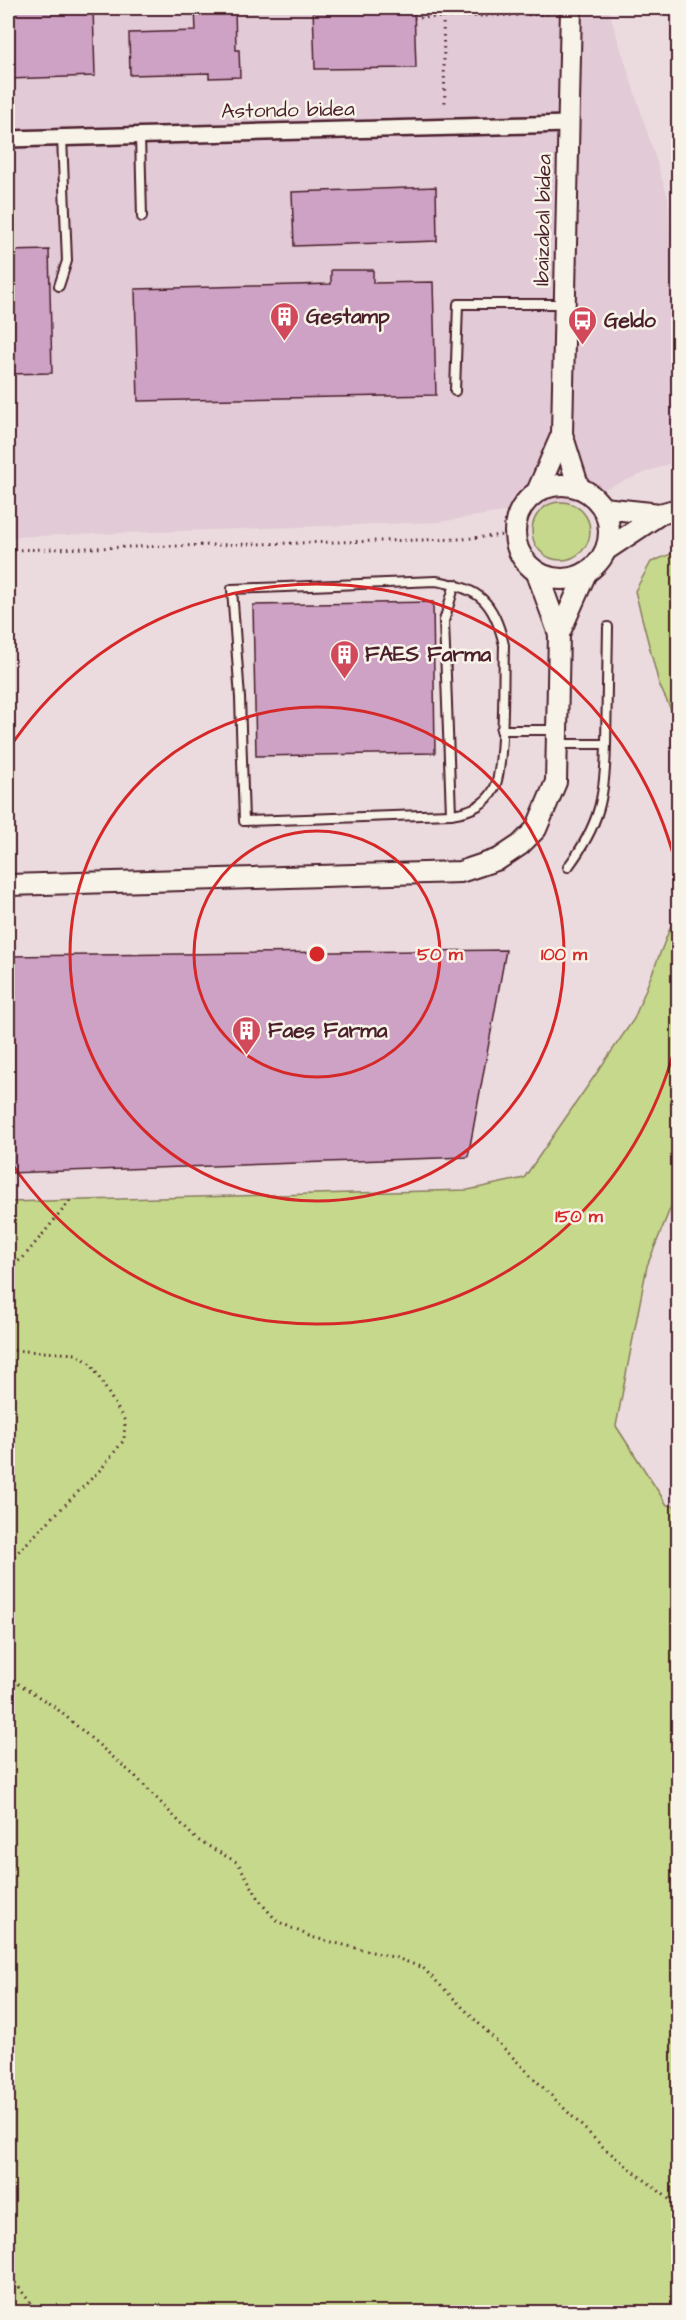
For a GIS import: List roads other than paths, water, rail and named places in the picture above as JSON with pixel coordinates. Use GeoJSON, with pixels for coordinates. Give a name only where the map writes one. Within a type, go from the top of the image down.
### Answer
{"type":"FeatureCollection","features":[{"type":"Feature","properties":{"kind":"street","name":"Ibaizabal bidea"},"geometry":{"type":"LineString","coordinates":[[571,8],[561,434],[579,488]]}},
{"type":"Feature","properties":{"kind":"street","name":"Astondo bidea"},"geometry":{"type":"LineString","coordinates":[[8,138],[569,123]]}},
{"type":"Feature","properties":{"kind":"street","name":"Ibaizabal bidea"},"geometry":{"type":"LineString","coordinates":[[537,492],[561,434]]}},
{"type":"Feature","properties":{"kind":"street"},"geometry":{"type":"LineString","coordinates":[[8,885],[460,872],[499,860],[520,846],[536,829],[556,782],[559,634],[537,573],[523,558],[518,549],[515,534],[517,517],[522,507],[537,492],[558,485],[579,488],[597,500],[603,508],[609,529],[606,550],[601,559],[586,573],[559,634]]}},
{"type":"Feature","properties":{"kind":"street"},"geometry":{"type":"LineString","coordinates":[[603,508],[669,511]]}},
{"type":"Feature","properties":{"kind":"street"},"geometry":{"type":"LineString","coordinates":[[606,550],[669,511]]}},
{"type":"Feature","properties":{"kind":"street"},"geometry":{"type":"LineString","coordinates":[[537,573],[556,579],[567,579],[586,573]]}},
{"type":"Feature","properties":{"kind":"lane"},"geometry":{"type":"LineString","coordinates":[[140,135],[142,217]]}},
{"type":"Feature","properties":{"kind":"lane"},"geometry":{"type":"LineString","coordinates":[[59,286],[67,261],[62,137]]}},
{"type":"Feature","properties":{"kind":"lane"},"geometry":{"type":"LineString","coordinates":[[455,391],[458,304],[565,304]]}},
{"type":"Feature","properties":{"kind":"lane"},"geometry":{"type":"LineString","coordinates":[[436,581],[455,584],[483,599],[494,612],[504,645],[499,777],[494,790],[481,804],[468,812],[244,821],[240,698],[232,589],[436,581]]}},
{"type":"Feature","properties":{"kind":"lane"},"geometry":{"type":"LineString","coordinates":[[451,814],[444,621],[455,584]]}},
{"type":"Feature","properties":{"kind":"lane"},"geometry":{"type":"LineString","coordinates":[[568,867],[592,831],[598,815],[606,776],[608,627]]}},
{"type":"Feature","properties":{"kind":"lane"},"geometry":{"type":"LineString","coordinates":[[501,730],[606,744]]}},
{"type":"Feature","properties":{"kind":"place","name":"Gestamp"},"geometry":{"type":"Point","coordinates":[285,342]}},
{"type":"Feature","properties":{"kind":"place","name":"Geldo"},"geometry":{"type":"Point","coordinates":[583,346]}},
{"type":"Feature","properties":{"kind":"place","name":"FAES Farma"},"geometry":{"type":"Point","coordinates":[344,680]}},
{"type":"Feature","properties":{"kind":"place","name":"Faes Farma"},"geometry":{"type":"Point","coordinates":[247,1056]}}]}
